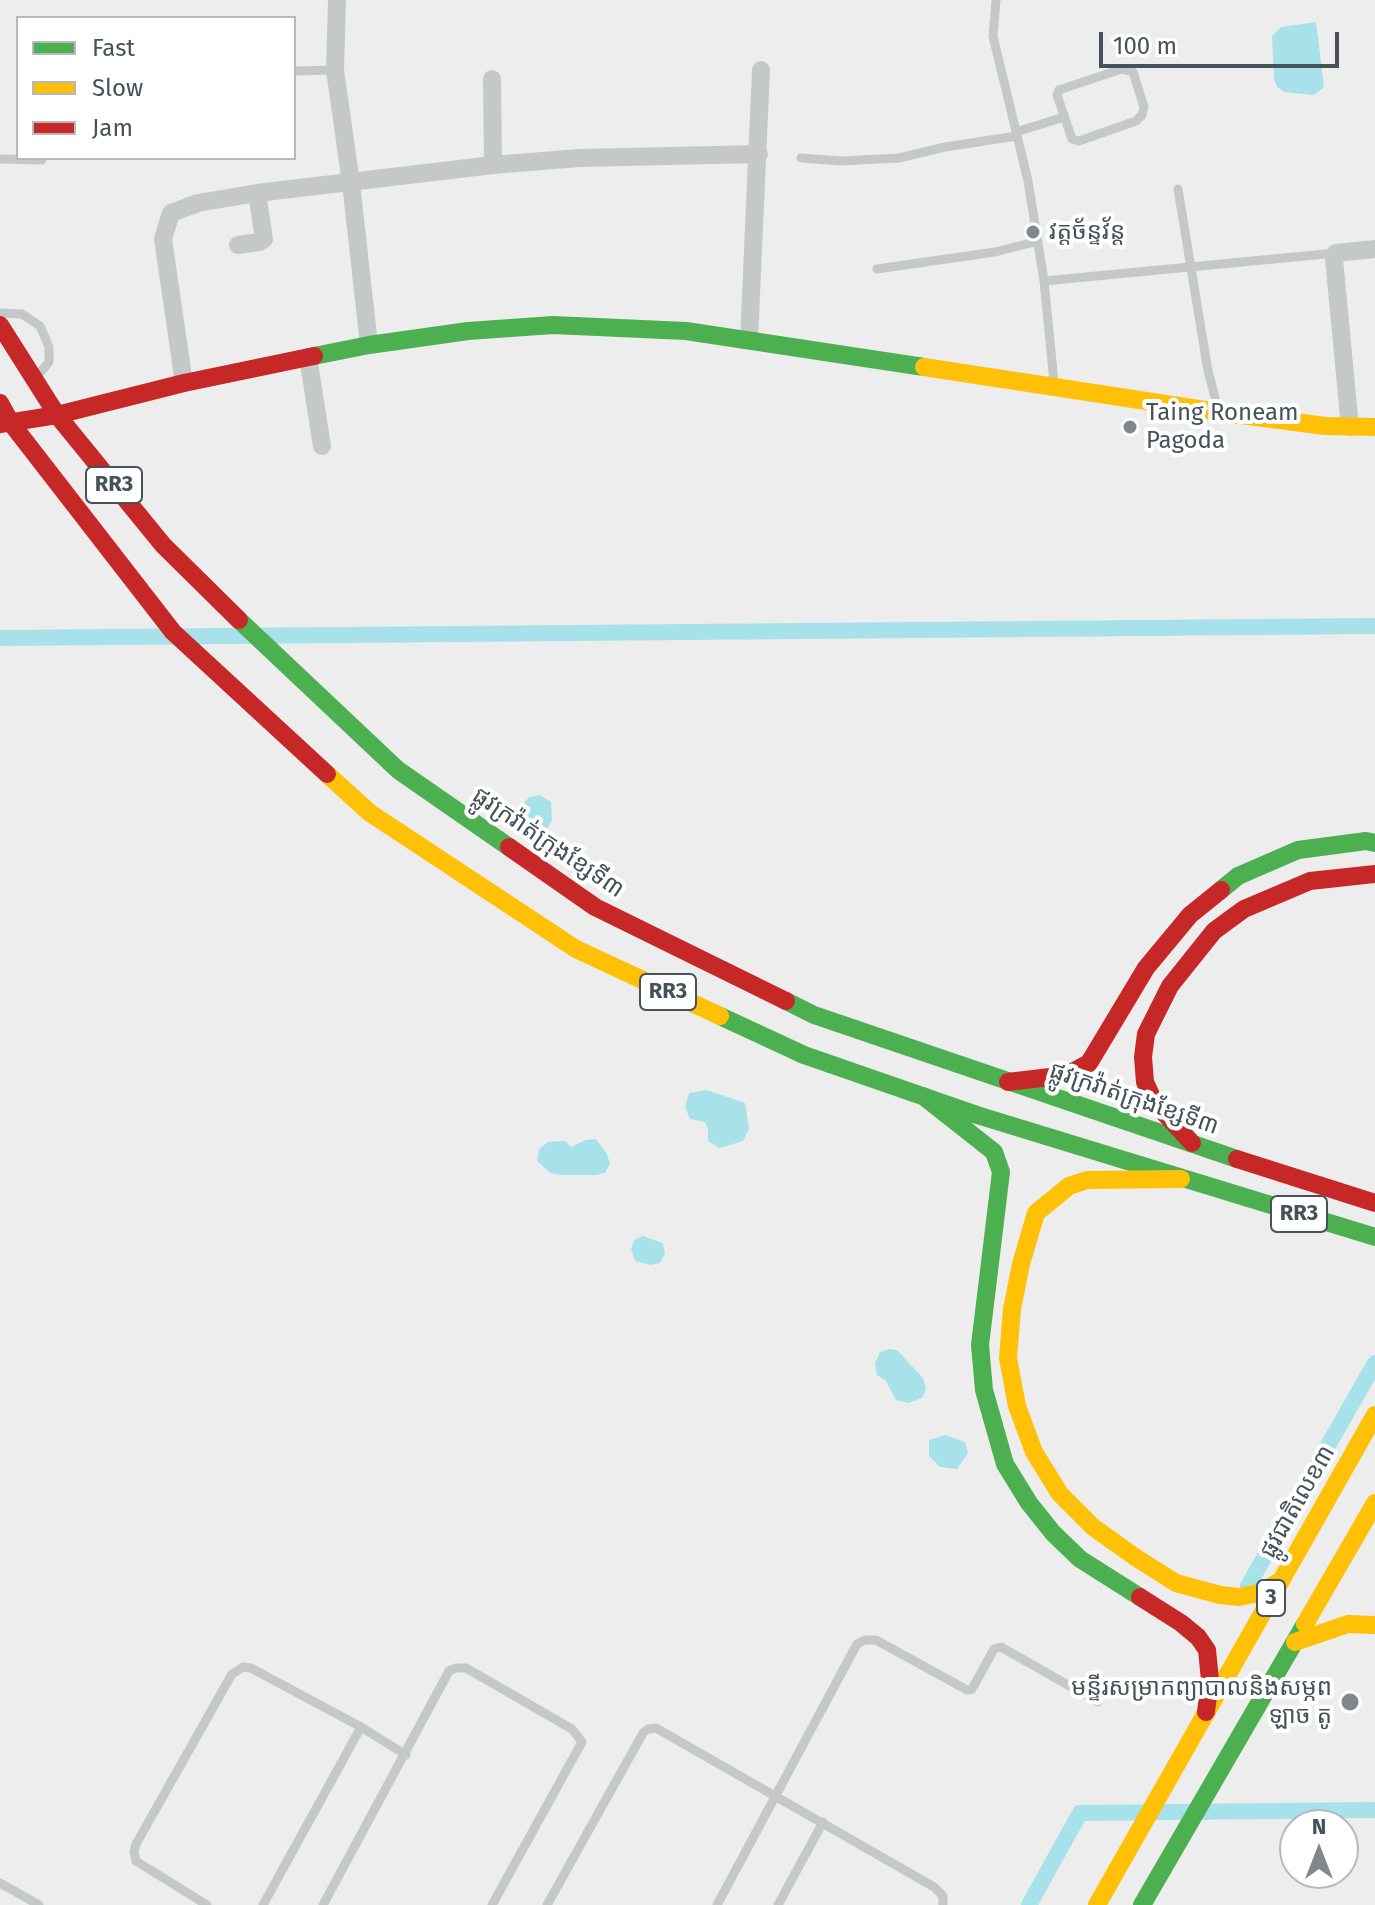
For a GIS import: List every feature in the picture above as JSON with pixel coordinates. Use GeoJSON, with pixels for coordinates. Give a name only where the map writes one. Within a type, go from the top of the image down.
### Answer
{"type":"FeatureCollection","features":[{"type":"Feature","properties":{"kind":"main road","name":"ផ្លូវក្រវ៉ាត់ក្រុងខ្សែទី៣"},"geometry":{"type":"LineString","coordinates":[[0,325],[57,415],[163,545],[254,636],[398,770],[595,907],[814,1015],[1375,1203]]}},
{"type":"Feature","properties":{"kind":"main road"},"geometry":{"type":"LineString","coordinates":[[6,423],[57,415],[184,383],[369,345],[468,331],[553,325],[686,331],[1218,412],[1325,426],[1375,427]]}},
{"type":"Feature","properties":{"kind":"main road","name":"RR3"},"geometry":{"type":"LineString","coordinates":[[0,403],[6,423],[173,632],[370,813],[576,949],[804,1055],[1181,1179],[1375,1237]]}},
{"type":"Feature","properties":{"kind":"main road"},"geometry":{"type":"LineString","coordinates":[[1008,1082],[1067,1075],[1089,1063],[1146,968],[1190,915],[1238,876],[1298,850],[1366,841],[1375,843]]}},
{"type":"Feature","properties":{"kind":"main road"},"geometry":{"type":"LineString","coordinates":[[1192,1143],[1154,1102],[1145,1082],[1143,1057],[1146,1034],[1170,986],[1214,931],[1244,909],[1310,881],[1375,874]]}},
{"type":"Feature","properties":{"kind":"main road"},"geometry":{"type":"LineString","coordinates":[[923,1096],[994,1152],[1001,1172],[980,1345],[984,1390],[1005,1464],[1029,1503],[1053,1533],[1080,1559],[1198,1637],[1207,1650],[1210,1680],[1206,1712]]}},
{"type":"Feature","properties":{"kind":"main road"},"geometry":{"type":"LineString","coordinates":[[1181,1179],[1087,1180],[1069,1186],[1036,1213],[1012,1309],[1008,1358],[1017,1406],[1034,1452],[1060,1494],[1093,1527],[1135,1557],[1176,1583],[1220,1595],[1239,1597],[1259,1593],[1279,1582]]}},
{"type":"Feature","properties":{"kind":"main road","name":"ផ្លូវជាតិលេខ៣"},"geometry":{"type":"LineString","coordinates":[[1097,1905],[1375,1415]]}},
{"type":"Feature","properties":{"kind":"main road","name":"3"},"geometry":{"type":"LineString","coordinates":[[1142,1905],[1375,1503]]}},
{"type":"Feature","properties":{"kind":"main road"},"geometry":{"type":"LineString","coordinates":[[1295,1642],[1348,1624],[1375,1625]]}},
{"type":"Feature","properties":{"kind":"street"},"geometry":{"type":"LineString","coordinates":[[337,0],[335,70],[369,345]]}},
{"type":"Feature","properties":{"kind":"street"},"geometry":{"type":"LineString","coordinates":[[749,340],[761,70]]}},
{"type":"Feature","properties":{"kind":"street"},"geometry":{"type":"LineString","coordinates":[[492,79],[493,165]]}},
{"type":"Feature","properties":{"kind":"street"},"geometry":{"type":"LineString","coordinates":[[184,383],[163,239],[171,213],[198,203],[257,193],[493,165],[579,158],[759,154]]}},
{"type":"Feature","properties":{"kind":"street"},"geometry":{"type":"LineString","coordinates":[[238,245],[264,239],[257,193]]}},
{"type":"Feature","properties":{"kind":"street"},"geometry":{"type":"LineString","coordinates":[[1350,427],[1334,265],[1336,253],[1375,249]]}},
{"type":"Feature","properties":{"kind":"street"},"geometry":{"type":"LineString","coordinates":[[308,357],[322,446]]}},
{"type":"Feature","properties":{"kind":"lane"},"geometry":{"type":"LineString","coordinates":[[996,0],[993,36],[1017,134],[1038,241],[1055,386]]}},
{"type":"Feature","properties":{"kind":"lane"},"geometry":{"type":"LineString","coordinates":[[1122,69],[1133,72],[1144,107],[1136,121],[1076,141],[1072,139],[1064,117],[1057,95],[1063,87],[1122,69]]}},
{"type":"Feature","properties":{"kind":"lane"},"geometry":{"type":"LineString","coordinates":[[296,71],[335,70]]}},
{"type":"Feature","properties":{"kind":"lane"},"geometry":{"type":"LineString","coordinates":[[801,158],[841,161],[899,158],[1017,134],[1064,117]]}},
{"type":"Feature","properties":{"kind":"lane"},"geometry":{"type":"LineString","coordinates":[[1178,189],[1189,266],[1218,412]]}},
{"type":"Feature","properties":{"kind":"lane"},"geometry":{"type":"LineString","coordinates":[[877,269],[995,252],[1038,241]]}},
{"type":"Feature","properties":{"kind":"lane"},"geometry":{"type":"LineString","coordinates":[[1044,281],[1336,253]]}},
{"type":"Feature","properties":{"kind":"lane"},"geometry":{"type":"LineString","coordinates":[[0,313],[22,314],[40,326],[49,347],[49,362],[33,381]]}},
{"type":"Feature","properties":{"kind":"lane"},"geometry":{"type":"LineString","coordinates":[[717,1905],[857,1644],[876,1640],[967,1690],[972,1689],[994,1649],[1001,1647],[1098,1702]]}},
{"type":"Feature","properties":{"kind":"lane"},"geometry":{"type":"LineString","coordinates":[[207,1905],[136,1861],[134,1852],[232,1674],[243,1667],[251,1668],[406,1755]]}},
{"type":"Feature","properties":{"kind":"lane"},"geometry":{"type":"LineString","coordinates":[[323,1905],[449,1671],[456,1668],[466,1668],[577,1732],[582,1742],[492,1905]]}},
{"type":"Feature","properties":{"kind":"lane"},"geometry":{"type":"LineString","coordinates":[[263,1905],[361,1727]]}},
{"type":"Feature","properties":{"kind":"lane"},"geometry":{"type":"LineString","coordinates":[[547,1905],[648,1729],[656,1728],[934,1887],[943,1896],[943,1905]]}},
{"type":"Feature","properties":{"kind":"lane"},"geometry":{"type":"LineString","coordinates":[[778,1905],[823,1822]]}},
{"type":"Feature","properties":{"kind":"lane"},"geometry":{"type":"LineString","coordinates":[[0,1883],[39,1905]]}},
{"type":"Feature","properties":{"kind":"water"},"geometry":{"type":"Polygon","coordinates":[[[1316,22],[1324,87],[1314,95],[1284,92],[1277,87],[1274,79],[1272,36],[1281,27],[1316,22]]]}},
{"type":"Feature","properties":{"kind":"water"},"geometry":{"type":"Polygon","coordinates":[[[540,795],[551,802],[552,820],[543,836],[518,828],[520,808],[529,797],[540,795]]]}},
{"type":"Feature","properties":{"kind":"water"},"geometry":{"type":"Polygon","coordinates":[[[707,1090],[745,1103],[749,1129],[743,1141],[720,1148],[708,1141],[705,1122],[690,1119],[685,1107],[689,1093],[707,1090]]]}},
{"type":"Feature","properties":{"kind":"water"},"geometry":{"type":"Polygon","coordinates":[[[596,1139],[610,1164],[605,1173],[561,1175],[550,1173],[537,1161],[539,1149],[548,1142],[565,1141],[571,1147],[585,1140],[596,1139]]]}},
{"type":"Feature","properties":{"kind":"water"},"geometry":{"type":"Polygon","coordinates":[[[643,1236],[663,1243],[665,1254],[660,1263],[651,1265],[635,1261],[631,1249],[634,1240],[643,1236]]]}},
{"type":"Feature","properties":{"kind":"water"},"geometry":{"type":"Polygon","coordinates":[[[897,1350],[923,1378],[926,1389],[922,1398],[909,1403],[896,1400],[886,1381],[877,1375],[875,1363],[880,1352],[897,1350]]]}},
{"type":"Feature","properties":{"kind":"water"},"geometry":{"type":"Polygon","coordinates":[[[945,1435],[965,1442],[968,1453],[957,1469],[940,1467],[929,1456],[929,1440],[945,1435]]]}},
{"type":"Feature","properties":{"kind":"waterway"},"geometry":{"type":"LineString","coordinates":[[0,638],[1375,626]]}},
{"type":"Feature","properties":{"kind":"waterway"},"geometry":{"type":"LineString","coordinates":[[1248,1586],[1375,1363]]}},
{"type":"Feature","properties":{"kind":"waterway"},"geometry":{"type":"LineString","coordinates":[[1029,1905],[1080,1813],[1375,1810]]}},
{"type":"Feature","properties":{"kind":"traffic: fast"},"geometry":{"type":"LineString","coordinates":[[314,356],[468,331],[553,325],[686,331],[924,367]]}},
{"type":"Feature","properties":{"kind":"traffic: fast"},"geometry":{"type":"LineString","coordinates":[[239,620],[398,770],[509,847]]}},
{"type":"Feature","properties":{"kind":"traffic: fast"},"geometry":{"type":"LineString","coordinates":[[1221,890],[1238,876],[1298,850],[1366,841],[1375,843]]}},
{"type":"Feature","properties":{"kind":"traffic: fast"},"geometry":{"type":"LineString","coordinates":[[786,1001],[814,1015],[1237,1159]]}},
{"type":"Feature","properties":{"kind":"traffic: fast"},"geometry":{"type":"LineString","coordinates":[[720,1016],[804,1055],[977,1115],[1375,1237]]}},
{"type":"Feature","properties":{"kind":"traffic: fast"},"geometry":{"type":"LineString","coordinates":[[923,1096],[994,1152],[1001,1172],[980,1345],[984,1390],[1005,1464],[1029,1503],[1053,1533],[1080,1559],[1140,1597]]}},
{"type":"Feature","properties":{"kind":"traffic: fast"},"geometry":{"type":"LineString","coordinates":[[1142,1905],[1305,1624]]}},
{"type":"Feature","properties":{"kind":"traffic: slow"},"geometry":{"type":"LineString","coordinates":[[924,367],[1218,412],[1325,426],[1375,427]]}},
{"type":"Feature","properties":{"kind":"traffic: slow"},"geometry":{"type":"LineString","coordinates":[[327,774],[370,813],[576,949],[720,1016]]}},
{"type":"Feature","properties":{"kind":"traffic: slow"},"geometry":{"type":"LineString","coordinates":[[1181,1179],[1087,1180],[1069,1186],[1036,1213],[1012,1309],[1008,1358],[1017,1406],[1034,1452],[1060,1494],[1093,1527],[1135,1557],[1176,1583],[1220,1595],[1239,1597],[1259,1593],[1279,1582]]}},
{"type":"Feature","properties":{"kind":"traffic: slow"},"geometry":{"type":"LineString","coordinates":[[1097,1905],[1375,1415]]}},
{"type":"Feature","properties":{"kind":"traffic: slow"},"geometry":{"type":"LineString","coordinates":[[1305,1624],[1375,1503]]}},
{"type":"Feature","properties":{"kind":"traffic: slow"},"geometry":{"type":"LineString","coordinates":[[1295,1642],[1348,1624],[1375,1625]]}},
{"type":"Feature","properties":{"kind":"traffic: jam"},"geometry":{"type":"LineString","coordinates":[[0,325],[57,415],[163,545],[239,620]]}},
{"type":"Feature","properties":{"kind":"traffic: jam"},"geometry":{"type":"LineString","coordinates":[[0,424],[57,415],[184,383],[314,356]]}},
{"type":"Feature","properties":{"kind":"traffic: jam"},"geometry":{"type":"LineString","coordinates":[[0,403],[11,423],[173,632],[327,774]]}},
{"type":"Feature","properties":{"kind":"traffic: jam"},"geometry":{"type":"LineString","coordinates":[[509,847],[595,907],[786,1001]]}},
{"type":"Feature","properties":{"kind":"traffic: jam"},"geometry":{"type":"LineString","coordinates":[[1192,1143],[1154,1102],[1145,1082],[1143,1057],[1146,1034],[1170,986],[1214,931],[1244,909],[1310,881],[1375,874]]}},
{"type":"Feature","properties":{"kind":"traffic: jam"},"geometry":{"type":"LineString","coordinates":[[1008,1082],[1067,1075],[1089,1063],[1146,968],[1190,915],[1221,890]]}},
{"type":"Feature","properties":{"kind":"traffic: jam"},"geometry":{"type":"LineString","coordinates":[[1237,1159],[1375,1203]]}},
{"type":"Feature","properties":{"kind":"traffic: jam"},"geometry":{"type":"LineString","coordinates":[[1140,1597],[1181,1623],[1198,1637],[1207,1650],[1210,1680],[1206,1712]]}},
{"type":"Feature","properties":{"kind":"place","name":"វត្តច័ន្ទវ័ន្ត"},"geometry":{"type":"Point","coordinates":[1033,232]}},
{"type":"Feature","properties":{"kind":"place","name":"Taing Roneam Pagoda"},"geometry":{"type":"Point","coordinates":[1130,427]}},
{"type":"Feature","properties":{"kind":"place","name":"មន្ទីរសម្រាកព្យាបាលនិងសម្ភព ឡាច តូ"},"geometry":{"type":"Point","coordinates":[1350,1702]}}]}
